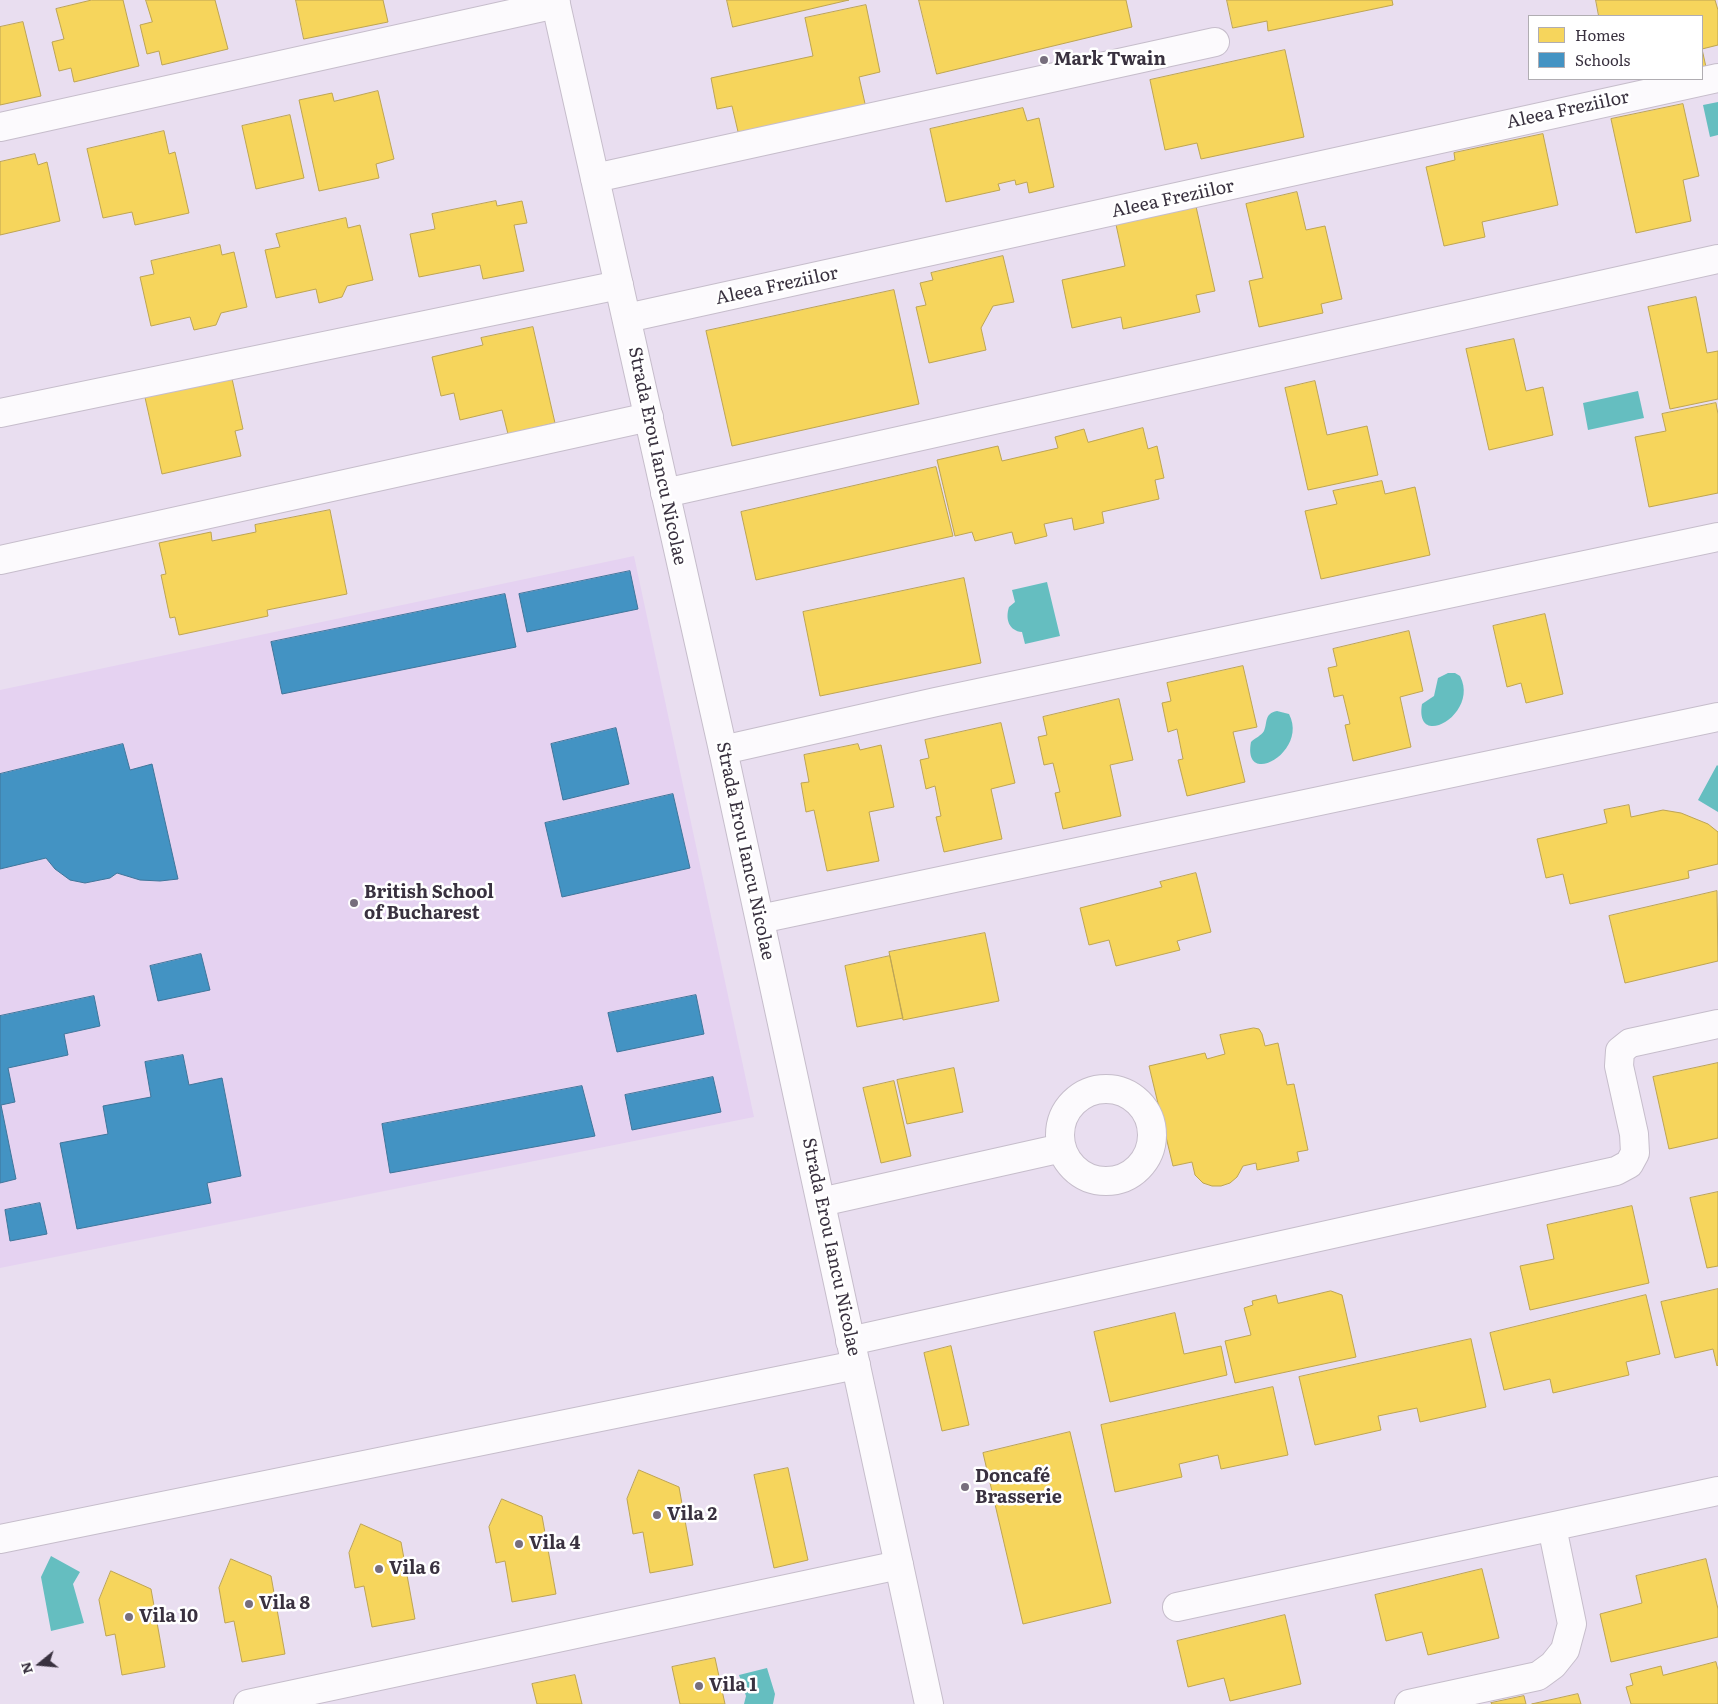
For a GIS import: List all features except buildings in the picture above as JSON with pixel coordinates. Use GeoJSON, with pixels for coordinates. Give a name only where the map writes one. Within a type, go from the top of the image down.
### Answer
{"type":"FeatureCollection","features":[{"type":"Feature","properties":{"kind":"street"},"geometry":{"type":"LineString","coordinates":[[0,127],[556,2]]}},
{"type":"Feature","properties":{"kind":"street","name":"Strada Erou Iancu Nicolae"},"geometry":{"type":"LineString","coordinates":[[556,2],[723,750],[929,1704]]}},
{"type":"Feature","properties":{"kind":"street"},"geometry":{"type":"LineString","coordinates":[[595,178],[1216,42]]}},
{"type":"Feature","properties":{"kind":"street","name":"Aleea Freziilor"},"geometry":{"type":"LineString","coordinates":[[627,318],[1718,78]]}},
{"type":"Feature","properties":{"kind":"street"},"geometry":{"type":"LineString","coordinates":[[665,493],[1718,260]]}},
{"type":"Feature","properties":{"kind":"street"},"geometry":{"type":"LineString","coordinates":[[0,413],[619,285]]}},
{"type":"Feature","properties":{"kind":"street"},"geometry":{"type":"LineString","coordinates":[[0,560],[649,417]]}},
{"type":"Feature","properties":{"kind":"street"},"geometry":{"type":"LineString","coordinates":[[723,750],[936,702],[1718,537]]}},
{"type":"Feature","properties":{"kind":"street"},"geometry":{"type":"LineString","coordinates":[[760,920],[1718,717]]}},
{"type":"Feature","properties":{"kind":"street"},"geometry":{"type":"LineString","coordinates":[[0,1539],[853,1353],[1616,1171],[1629,1164],[1635,1153],[1634,1134],[1619,1066],[1620,1051],[1630,1043],[1718,1024]]}},
{"type":"Feature","properties":{"kind":"street"},"geometry":{"type":"LineString","coordinates":[[821,1202],[1062,1148]]}},
{"type":"Feature","properties":{"kind":"street"},"geometry":{"type":"LineString","coordinates":[[1177,1607],[1718,1491]]}},
{"type":"Feature","properties":{"kind":"street"},"geometry":{"type":"LineString","coordinates":[[1409,1704],[1538,1676],[1553,1664],[1565,1650],[1572,1624],[1552,1527]]}},
{"type":"Feature","properties":{"kind":"street"},"geometry":{"type":"LineString","coordinates":[[248,1704],[899,1565]]}},
{"type":"Feature","properties":{"kind":"shaded area"},"geometry":{"type":"Polygon","coordinates":[[[1718,102],[1718,135],[1710,137],[1703,105],[1718,102]]]}},
{"type":"Feature","properties":{"kind":"shaded area"},"geometry":{"type":"Polygon","coordinates":[[[1638,391],[1644,418],[1588,430],[1583,403],[1638,391]]]}},
{"type":"Feature","properties":{"kind":"shaded area","name":"British School of Bucharest"},"geometry":{"type":"Polygon","coordinates":[[[634,556],[754,1117],[0,1268],[0,690],[634,556]]]}},
{"type":"Feature","properties":{"kind":"shaded area"},"geometry":{"type":"Polygon","coordinates":[[[1047,582],[1060,636],[1025,644],[1022,632],[1011,627],[1008,620],[1009,607],[1015,602],[1012,590],[1047,582]]]}},
{"type":"Feature","properties":{"kind":"shaded area"},"geometry":{"type":"Polygon","coordinates":[[[1448,673],[1455,673],[1460,676],[1464,690],[1461,703],[1455,714],[1446,722],[1436,726],[1427,725],[1422,718],[1422,704],[1434,696],[1438,678],[1448,673]]]}},
{"type":"Feature","properties":{"kind":"shaded area"},"geometry":{"type":"Polygon","coordinates":[[[1277,711],[1289,714],[1293,728],[1290,741],[1283,752],[1274,760],[1264,764],[1256,763],[1251,756],[1251,742],[1264,731],[1268,716],[1277,711]]]}},
{"type":"Feature","properties":{"kind":"shaded area"},"geometry":{"type":"Polygon","coordinates":[[[1718,766],[1718,812],[1698,800],[1718,766]]]}},
{"type":"Feature","properties":{"kind":"shaded area"},"geometry":{"type":"Polygon","coordinates":[[[51,1556],[80,1572],[73,1584],[84,1623],[51,1631],[41,1577],[51,1556]]]}},
{"type":"Feature","properties":{"kind":"shaded area"},"geometry":{"type":"Polygon","coordinates":[[[767,1668],[775,1694],[773,1704],[744,1704],[746,1696],[739,1675],[767,1668]]]}},
{"type":"Feature","properties":{"kind":"place","name":"Mark Twain"},"geometry":{"type":"Point","coordinates":[1044,60]}},
{"type":"Feature","properties":{"kind":"place","name":"British School of Bucharest"},"geometry":{"type":"Point","coordinates":[354,903]}},
{"type":"Feature","properties":{"kind":"place","name":"Doncafé Brasserie"},"geometry":{"type":"Point","coordinates":[965,1487]}},
{"type":"Feature","properties":{"kind":"place","name":"Vila 2"},"geometry":{"type":"Point","coordinates":[657,1515]}},
{"type":"Feature","properties":{"kind":"place","name":"Vila 4"},"geometry":{"type":"Point","coordinates":[519,1544]}},
{"type":"Feature","properties":{"kind":"place","name":"Vila 6"},"geometry":{"type":"Point","coordinates":[379,1569]}},
{"type":"Feature","properties":{"kind":"place","name":"Vila 8"},"geometry":{"type":"Point","coordinates":[249,1604]}},
{"type":"Feature","properties":{"kind":"place","name":"Vila 10"},"geometry":{"type":"Point","coordinates":[129,1617]}},
{"type":"Feature","properties":{"kind":"place","name":"Vila 1"},"geometry":{"type":"Point","coordinates":[699,1686]}}]}
